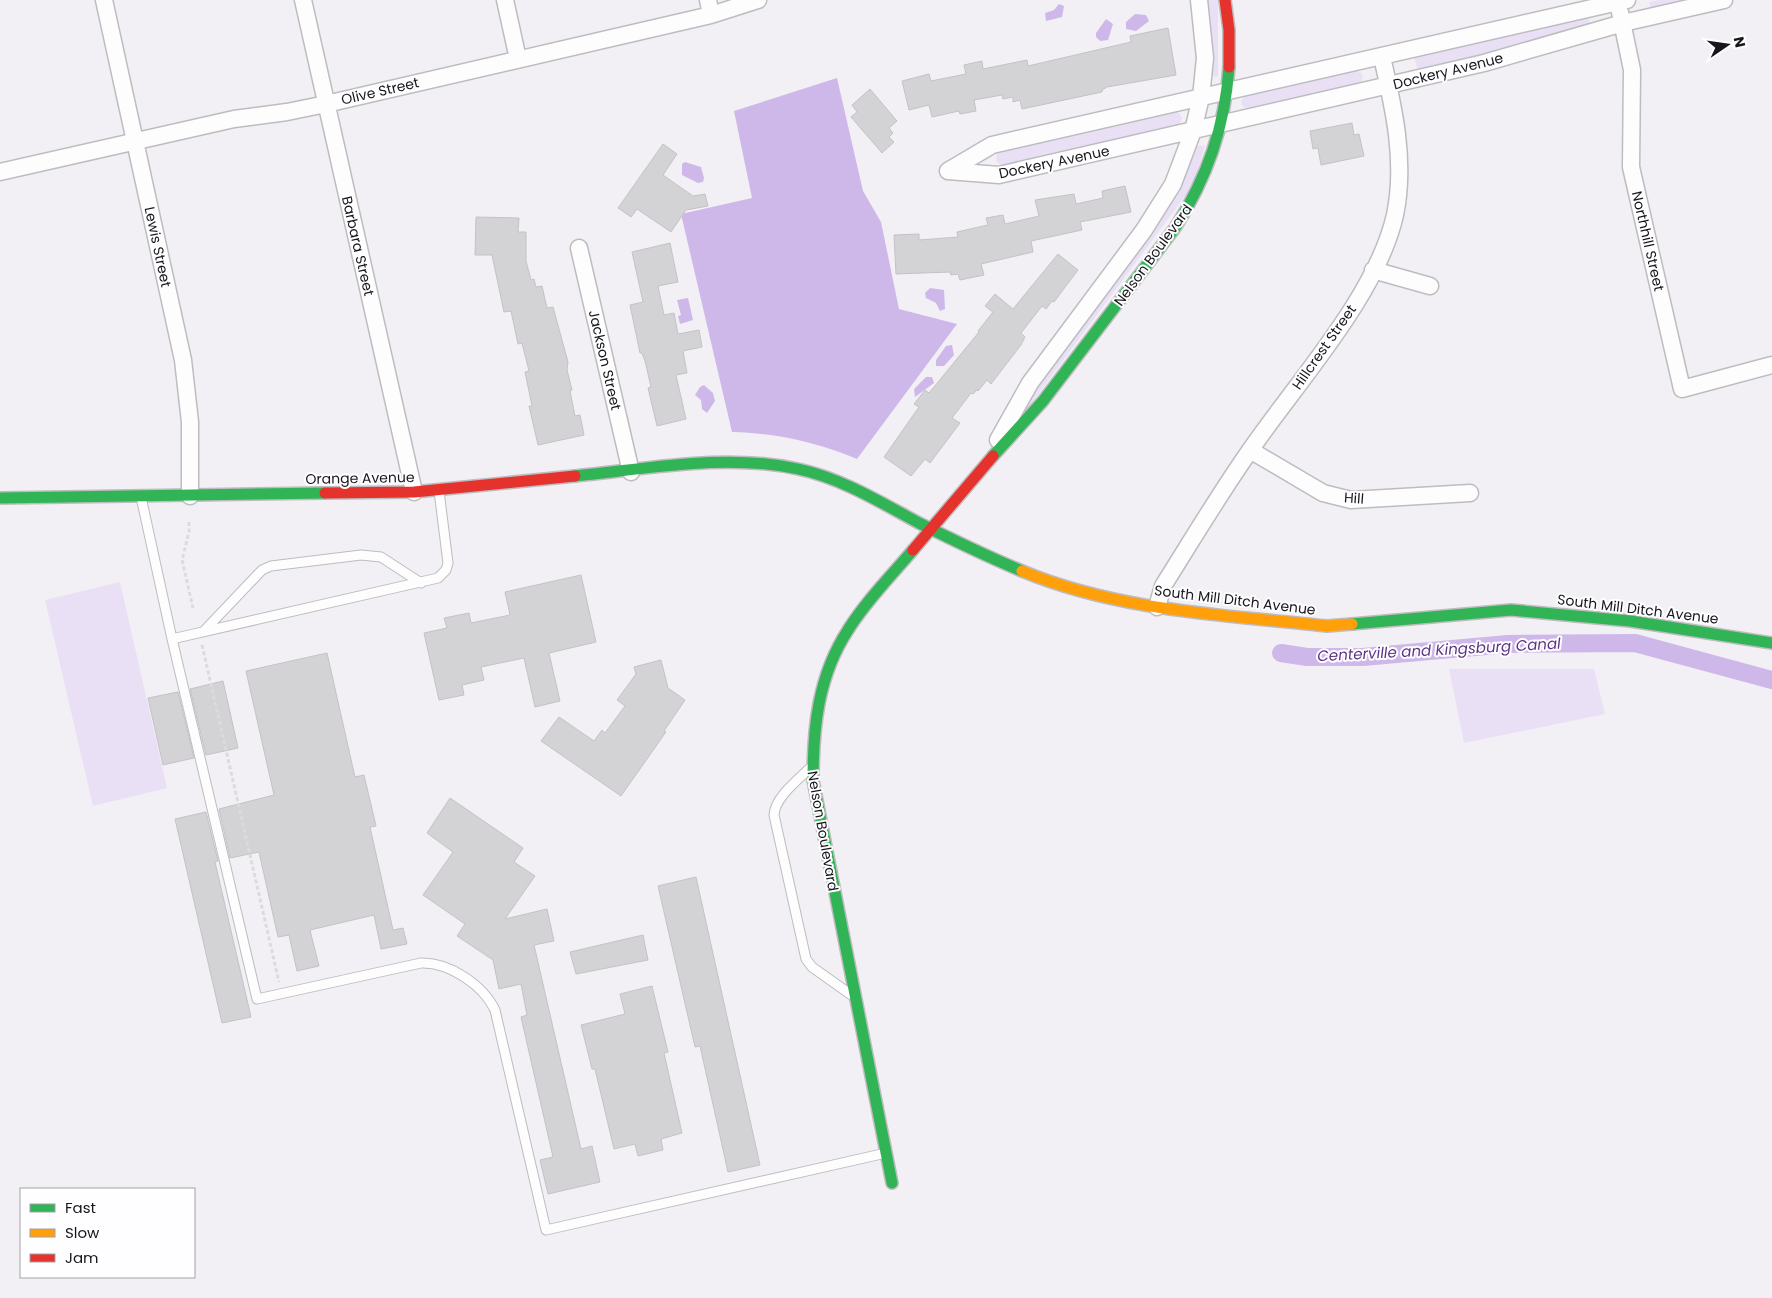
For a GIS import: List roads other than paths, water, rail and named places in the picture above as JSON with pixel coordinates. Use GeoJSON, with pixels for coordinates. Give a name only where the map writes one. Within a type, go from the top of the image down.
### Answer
{"type":"FeatureCollection","features":[{"type":"Feature","properties":{"kind":"street","name":"Lewis Street"},"geometry":{"type":"LineString","coordinates":[[104,0],[186,377],[190,422],[190,496]]}},
{"type":"Feature","properties":{"kind":"street","name":"Barbara Street"},"geometry":{"type":"LineString","coordinates":[[303,0],[414,492]]}},
{"type":"Feature","properties":{"kind":"street"},"geometry":{"type":"LineString","coordinates":[[505,0],[518,59]]}},
{"type":"Feature","properties":{"kind":"street","name":"Olive Street"},"geometry":{"type":"LineString","coordinates":[[0,172],[234,119],[287,112],[326,104],[518,59],[710,8],[758,0]]}},
{"type":"Feature","properties":{"kind":"street","name":"Nelson Boulevard"},"geometry":{"type":"LineString","coordinates":[[982,468],[1030,383],[1163,203],[1180,168],[1193,131],[1201,97],[1204,50],[1199,0]]}},
{"type":"Feature","properties":{"kind":"street","name":"Nelson Boulevard"},"geometry":{"type":"LineString","coordinates":[[892,1183],[816,800],[812,767],[818,703],[836,648],[863,609],[931,531],[982,468],[1043,401],[1184,216],[1207,171],[1222,124],[1228,91],[1230,40],[1225,0]]}},
{"type":"Feature","properties":{"kind":"street","name":"Dockery Avenue"},"geometry":{"type":"LineString","coordinates":[[1621,1],[992,145],[948,171],[999,175],[1484,63],[1622,23],[1724,0]]}},
{"type":"Feature","properties":{"kind":"street","name":"Northhill Street"},"geometry":{"type":"LineString","coordinates":[[1621,1],[1622,23],[1632,77],[1631,167],[1682,389],[1772,365]]}},
{"type":"Feature","properties":{"kind":"street","name":"Hillcrest Street"},"geometry":{"type":"LineString","coordinates":[[1157,607],[1163,586],[1250,450],[1350,313],[1386,245],[1397,195],[1398,137],[1382,57]]}},
{"type":"Feature","properties":{"kind":"street","name":"Jackson Street"},"geometry":{"type":"LineString","coordinates":[[580,248],[631,472]]}},
{"type":"Feature","properties":{"kind":"street"},"geometry":{"type":"LineString","coordinates":[[1373,270],[1430,286]]}},
{"type":"Feature","properties":{"kind":"street","name":"Hill"},"geometry":{"type":"LineString","coordinates":[[1250,450],[1323,493],[1350,500],[1470,493]]}},
{"type":"Feature","properties":{"kind":"street","name":"Orange Avenue"},"geometry":{"type":"LineString","coordinates":[[0,498],[439,491],[719,462]]}},
{"type":"Feature","properties":{"kind":"street","name":"South Mill Ditch Avenue"},"geometry":{"type":"LineString","coordinates":[[719,462],[770,464],[818,475],[866,495],[931,531],[967,548],[1051,583],[1111,599],[1157,607],[1327,626],[1511,610],[1630,622],[1772,643]]}},
{"type":"Feature","properties":{"kind":"lane"},"geometry":{"type":"LineString","coordinates":[[172,639],[438,578],[446,570],[448,563],[439,491]]}},
{"type":"Feature","properties":{"kind":"lane"},"geometry":{"type":"LineString","coordinates":[[141,497],[146,528],[257,999],[421,963],[430,963],[449,968],[485,994],[495,1010],[546,1230],[887,1153]]}},
{"type":"Feature","properties":{"kind":"lane"},"geometry":{"type":"LineString","coordinates":[[203,632],[262,570],[271,566],[361,555],[375,556],[421,583]]}},
{"type":"Feature","properties":{"kind":"lane"},"geometry":{"type":"LineString","coordinates":[[812,767],[794,783],[777,805],[774,815],[806,959],[812,967],[854,997]]}},
{"type":"Feature","properties":{"kind":"waterway","name":"Centerville and Kingsburg Canal"},"geometry":{"type":"LineString","coordinates":[[1281,653],[1307,657],[1363,657],[1508,644],[1635,643],[1772,680]]}}]}
